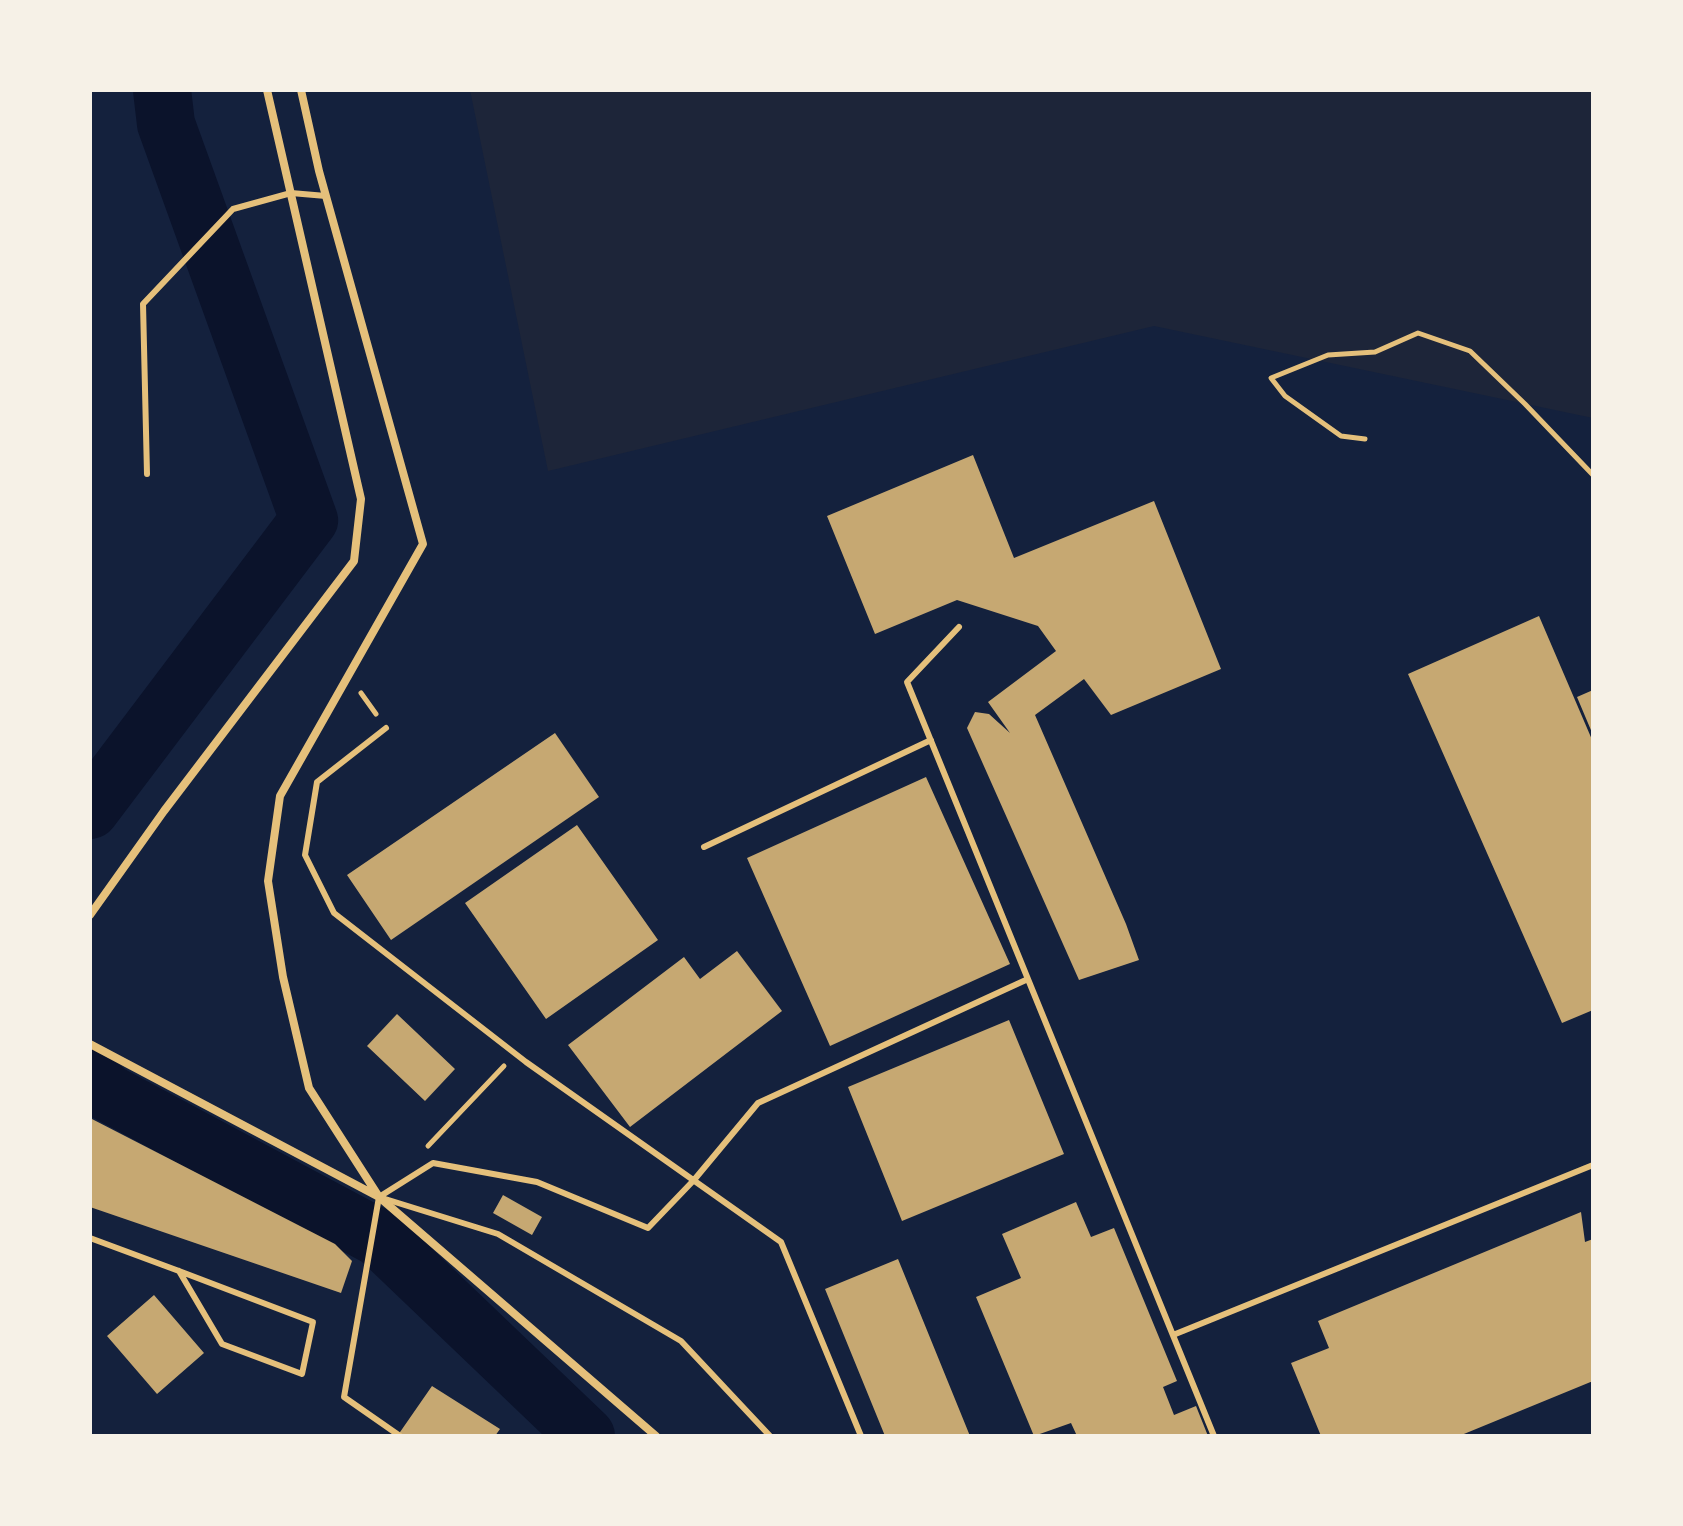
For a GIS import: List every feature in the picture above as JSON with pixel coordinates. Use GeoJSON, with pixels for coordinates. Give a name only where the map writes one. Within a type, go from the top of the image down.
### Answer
{"type":"FeatureCollection","features":[{"type":"Feature","properties":{"kind":"street"},"geometry":{"type":"LineString","coordinates":[[90,915],[164,811],[354,561],[361,499],[267,90]]}},
{"type":"Feature","properties":{"kind":"street"},"geometry":{"type":"LineString","coordinates":[[301,90],[326,196],[423,544],[280,796],[268,881],[283,977],[309,1088],[379,1197]]}},
{"type":"Feature","properties":{"kind":"street"},"geometry":{"type":"LineString","coordinates":[[90,1044],[379,1197],[656,1436]]}},
{"type":"Feature","properties":{"kind":"lane"},"geometry":{"type":"LineString","coordinates":[[147,474],[143,304],[233,209],[291,193],[326,196]]}},
{"type":"Feature","properties":{"kind":"lane"},"geometry":{"type":"LineString","coordinates":[[959,627],[907,682],[1214,1436]]}},
{"type":"Feature","properties":{"kind":"lane"},"geometry":{"type":"LineString","coordinates":[[386,728],[317,782],[305,855],[334,913],[516,1054],[781,1242],[861,1436]]}},
{"type":"Feature","properties":{"kind":"lane"},"geometry":{"type":"LineString","coordinates":[[704,847],[931,740]]}},
{"type":"Feature","properties":{"kind":"lane"},"geometry":{"type":"LineString","coordinates":[[400,1436],[344,1397],[379,1197],[433,1163],[537,1182],[648,1228],[694,1180],[758,1103],[1028,979]]}},
{"type":"Feature","properties":{"kind":"lane"},"geometry":{"type":"LineString","coordinates":[[1173,1335],[1593,1165]]}},
{"type":"Feature","properties":{"kind":"lane"},"geometry":{"type":"LineString","coordinates":[[379,1197],[498,1234],[681,1341],[770,1436]]}},
{"type":"Feature","properties":{"kind":"lane"},"geometry":{"type":"LineString","coordinates":[[90,1238],[179,1271],[313,1322],[302,1374],[222,1344],[179,1271]]}},
{"type":"Feature","properties":{"kind":"path"},"geometry":{"type":"LineString","coordinates":[[1365,439],[1341,436],[1285,396],[1271,378],[1328,355],[1375,352],[1418,333],[1470,351],[1593,475]]}},
{"type":"Feature","properties":{"kind":"path"},"geometry":{"type":"LineString","coordinates":[[349,675],[386,728]]}},
{"type":"Feature","properties":{"kind":"path"},"geometry":{"type":"LineString","coordinates":[[421,1153],[516,1054]]}},
{"type":"Feature","properties":{"kind":"shaded area"},"geometry":{"type":"Polygon","coordinates":[[[470,90],[1593,90],[1593,418],[1154,326],[548,471],[470,90]]]}},
{"type":"Feature","properties":{"kind":"building"},"geometry":{"type":"Polygon","coordinates":[[[973,455],[1014,558],[1154,501],[1221,669],[1111,715],[1084,679],[1035,715],[1139,960],[1079,980],[967,728],[975,712],[989,714],[1010,733],[988,702],[1056,651],[1038,626],[957,600],[875,634],[827,516],[973,455]]]}},
{"type":"Feature","properties":{"kind":"building"},"geometry":{"type":"Polygon","coordinates":[[[1539,616],[1593,742],[1593,1010],[1562,1023],[1408,674],[1539,616]]]}},
{"type":"Feature","properties":{"kind":"building"},"geometry":{"type":"Polygon","coordinates":[[[1593,690],[1593,735],[1577,697],[1593,690]]]}},
{"type":"Feature","properties":{"kind":"building"},"geometry":{"type":"Polygon","coordinates":[[[555,733],[599,797],[391,940],[347,875],[555,733]]]}},
{"type":"Feature","properties":{"kind":"building"},"geometry":{"type":"Polygon","coordinates":[[[926,777],[1010,964],[830,1046],[747,858],[926,777]]]}},
{"type":"Feature","properties":{"kind":"building"},"geometry":{"type":"Polygon","coordinates":[[[577,825],[658,940],[546,1019],[465,903],[577,825]]]}},
{"type":"Feature","properties":{"kind":"building"},"geometry":{"type":"Polygon","coordinates":[[[737,951],[782,1011],[630,1127],[568,1045],[684,957],[700,979],[737,951]]]}},
{"type":"Feature","properties":{"kind":"building"},"geometry":{"type":"Polygon","coordinates":[[[397,1014],[455,1069],[425,1101],[367,1046],[397,1014]]]}},
{"type":"Feature","properties":{"kind":"building"},"geometry":{"type":"Polygon","coordinates":[[[1009,1020],[1064,1154],[902,1221],[848,1087],[1009,1020]]]}},
{"type":"Feature","properties":{"kind":"building"},"geometry":{"type":"Polygon","coordinates":[[[90,1118],[335,1244],[352,1261],[341,1293],[90,1207],[90,1118]]]}},
{"type":"Feature","properties":{"kind":"building"},"geometry":{"type":"Polygon","coordinates":[[[503,1195],[542,1217],[532,1235],[493,1213],[503,1195]]]}},
{"type":"Feature","properties":{"kind":"building"},"geometry":{"type":"Polygon","coordinates":[[[1076,1202],[1091,1237],[1114,1228],[1177,1381],[1163,1387],[1174,1415],[1196,1406],[1208,1436],[1077,1436],[1071,1423],[1034,1436],[976,1297],[1021,1278],[1002,1234],[1076,1202]]]}},
{"type":"Feature","properties":{"kind":"building"},"geometry":{"type":"Polygon","coordinates":[[[1581,1212],[1585,1242],[1593,1239],[1593,1381],[1459,1436],[1321,1436],[1291,1363],[1329,1348],[1318,1321],[1581,1212]]]}},
{"type":"Feature","properties":{"kind":"building"},"geometry":{"type":"Polygon","coordinates":[[[898,1259],[970,1436],[885,1436],[825,1289],[898,1259]]]}},
{"type":"Feature","properties":{"kind":"building"},"geometry":{"type":"Polygon","coordinates":[[[154,1295],[204,1353],[157,1394],[107,1336],[154,1295]]]}},
{"type":"Feature","properties":{"kind":"building"},"geometry":{"type":"Polygon","coordinates":[[[432,1386],[500,1429],[495,1436],[398,1435],[432,1386]]]}},
{"type":"Feature","properties":{"kind":"waterway"},"geometry":{"type":"LineString","coordinates":[[90,810],[309,520],[166,124],[162,90]]}},
{"type":"Feature","properties":{"kind":"waterway"},"geometry":{"type":"LineString","coordinates":[[90,1077],[108,1093],[379,1238],[586,1436]]}}]}
